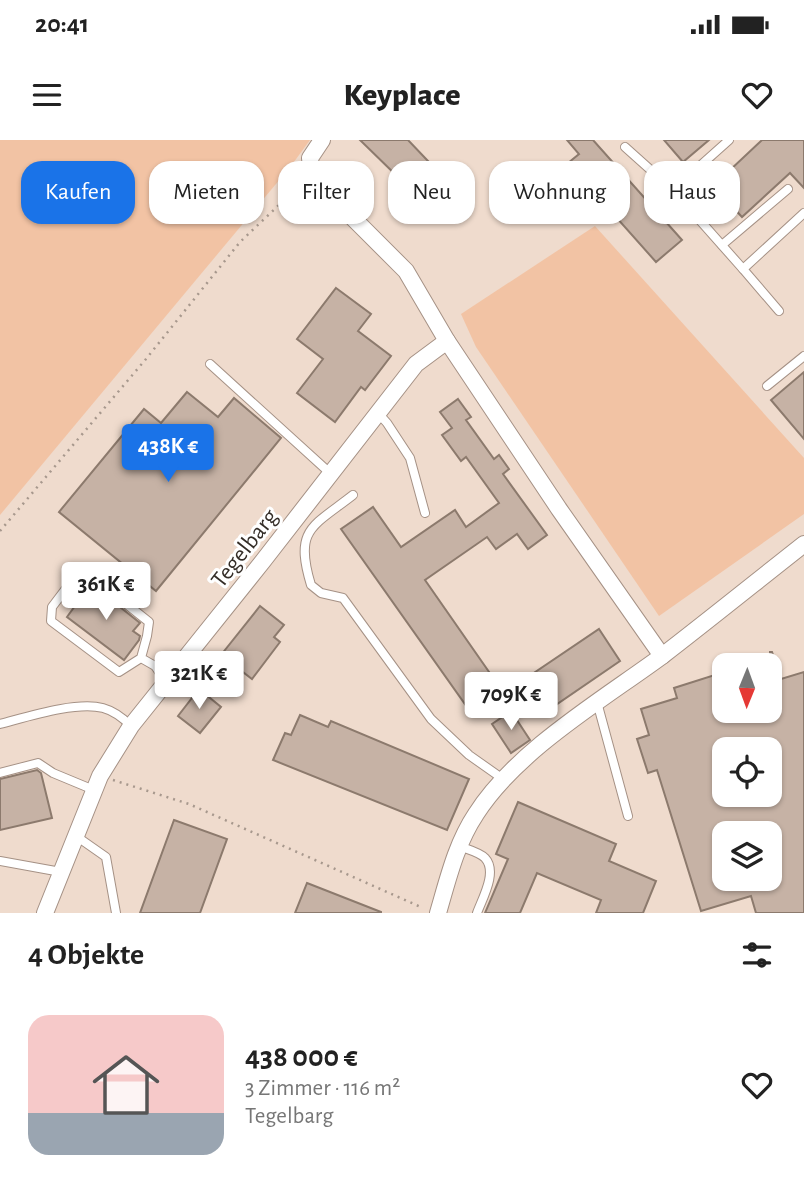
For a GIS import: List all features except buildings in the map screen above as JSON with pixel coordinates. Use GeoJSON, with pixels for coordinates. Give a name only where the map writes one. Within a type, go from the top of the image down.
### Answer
{"type":"FeatureCollection","features":[{"type":"Feature","properties":{"kind":"street"},"geometry":{"type":"LineString","coordinates":[[310,161],[322,140]]}},
{"type":"Feature","properties":{"kind":"street"},"geometry":{"type":"LineString","coordinates":[[359,224],[406,271],[447,341],[559,509],[662,656]]}},
{"type":"Feature","properties":{"kind":"street","name":"Tegelbarg"},"geometry":{"type":"LineString","coordinates":[[46,913],[97,783],[131,726],[416,364],[447,341]]}},
{"type":"Feature","properties":{"kind":"street"},"geometry":{"type":"LineString","coordinates":[[438,913],[459,846],[475,815],[503,779],[556,732],[662,656],[804,544]]}},
{"type":"Feature","properties":{"kind":"lane"},"geometry":{"type":"LineString","coordinates":[[705,161],[729,140]]}},
{"type":"Feature","properties":{"kind":"lane"},"geometry":{"type":"LineString","coordinates":[[625,148],[644,165]]}},
{"type":"Feature","properties":{"kind":"lane"},"geometry":{"type":"LineString","coordinates":[[722,245],[789,189]]}},
{"type":"Feature","properties":{"kind":"lane"},"geometry":{"type":"LineString","coordinates":[[743,269],[804,213]]}},
{"type":"Feature","properties":{"kind":"lane"},"geometry":{"type":"LineString","coordinates":[[703,224],[779,310]]}},
{"type":"Feature","properties":{"kind":"lane"},"geometry":{"type":"LineString","coordinates":[[767,386],[804,356]]}},
{"type":"Feature","properties":{"kind":"lane"},"geometry":{"type":"LineString","coordinates":[[210,364],[331,474]]}},
{"type":"Feature","properties":{"kind":"lane"},"geometry":{"type":"LineString","coordinates":[[378,413],[387,422],[410,458],[425,513]]}},
{"type":"Feature","properties":{"kind":"lane"},"geometry":{"type":"LineString","coordinates":[[353,495],[307,533],[304,549],[311,586],[321,593],[343,598],[431,719],[469,755],[503,779]]}},
{"type":"Feature","properties":{"kind":"lane"},"geometry":{"type":"LineString","coordinates":[[80,570],[149,622],[141,658],[119,672],[51,621],[52,607],[80,570]]}},
{"type":"Feature","properties":{"kind":"lane"},"geometry":{"type":"LineString","coordinates":[[141,658],[155,666],[166,682]]}},
{"type":"Feature","properties":{"kind":"lane"},"geometry":{"type":"LineString","coordinates":[[597,702],[628,816]]}},
{"type":"Feature","properties":{"kind":"lane"},"geometry":{"type":"LineString","coordinates":[[0,724],[53,710],[93,706],[111,711],[131,726]]}},
{"type":"Feature","properties":{"kind":"lane"},"geometry":{"type":"LineString","coordinates":[[0,773],[38,763],[54,773],[97,783]]}},
{"type":"Feature","properties":{"kind":"lane"},"geometry":{"type":"LineString","coordinates":[[76,836],[106,857],[116,913]]}},
{"type":"Feature","properties":{"kind":"lane"},"geometry":{"type":"LineString","coordinates":[[459,846],[483,856],[489,867],[489,880],[477,913]]}},
{"type":"Feature","properties":{"kind":"lane"},"geometry":{"type":"LineString","coordinates":[[0,861],[61,872]]}},
{"type":"Feature","properties":{"kind":"path"},"geometry":{"type":"LineString","coordinates":[[0,531],[146,359],[240,242],[278,204]]}},
{"type":"Feature","properties":{"kind":"path"},"geometry":{"type":"LineString","coordinates":[[97,783],[189,804],[424,908],[428,913]]}},
{"type":"Feature","properties":{"kind":"shaded area"},"geometry":{"type":"Polygon","coordinates":[[[0,140],[310,140],[295,161],[278,161],[278,182],[264,198],[264,161],[149,161],[149,224],[243,224],[0,515],[0,140]]]}},
{"type":"Feature","properties":{"kind":"shaded area"},"geometry":{"type":"Polygon","coordinates":[[[595,226],[804,458],[804,514],[659,616],[476,347],[461,314],[595,226]]]}}]}
